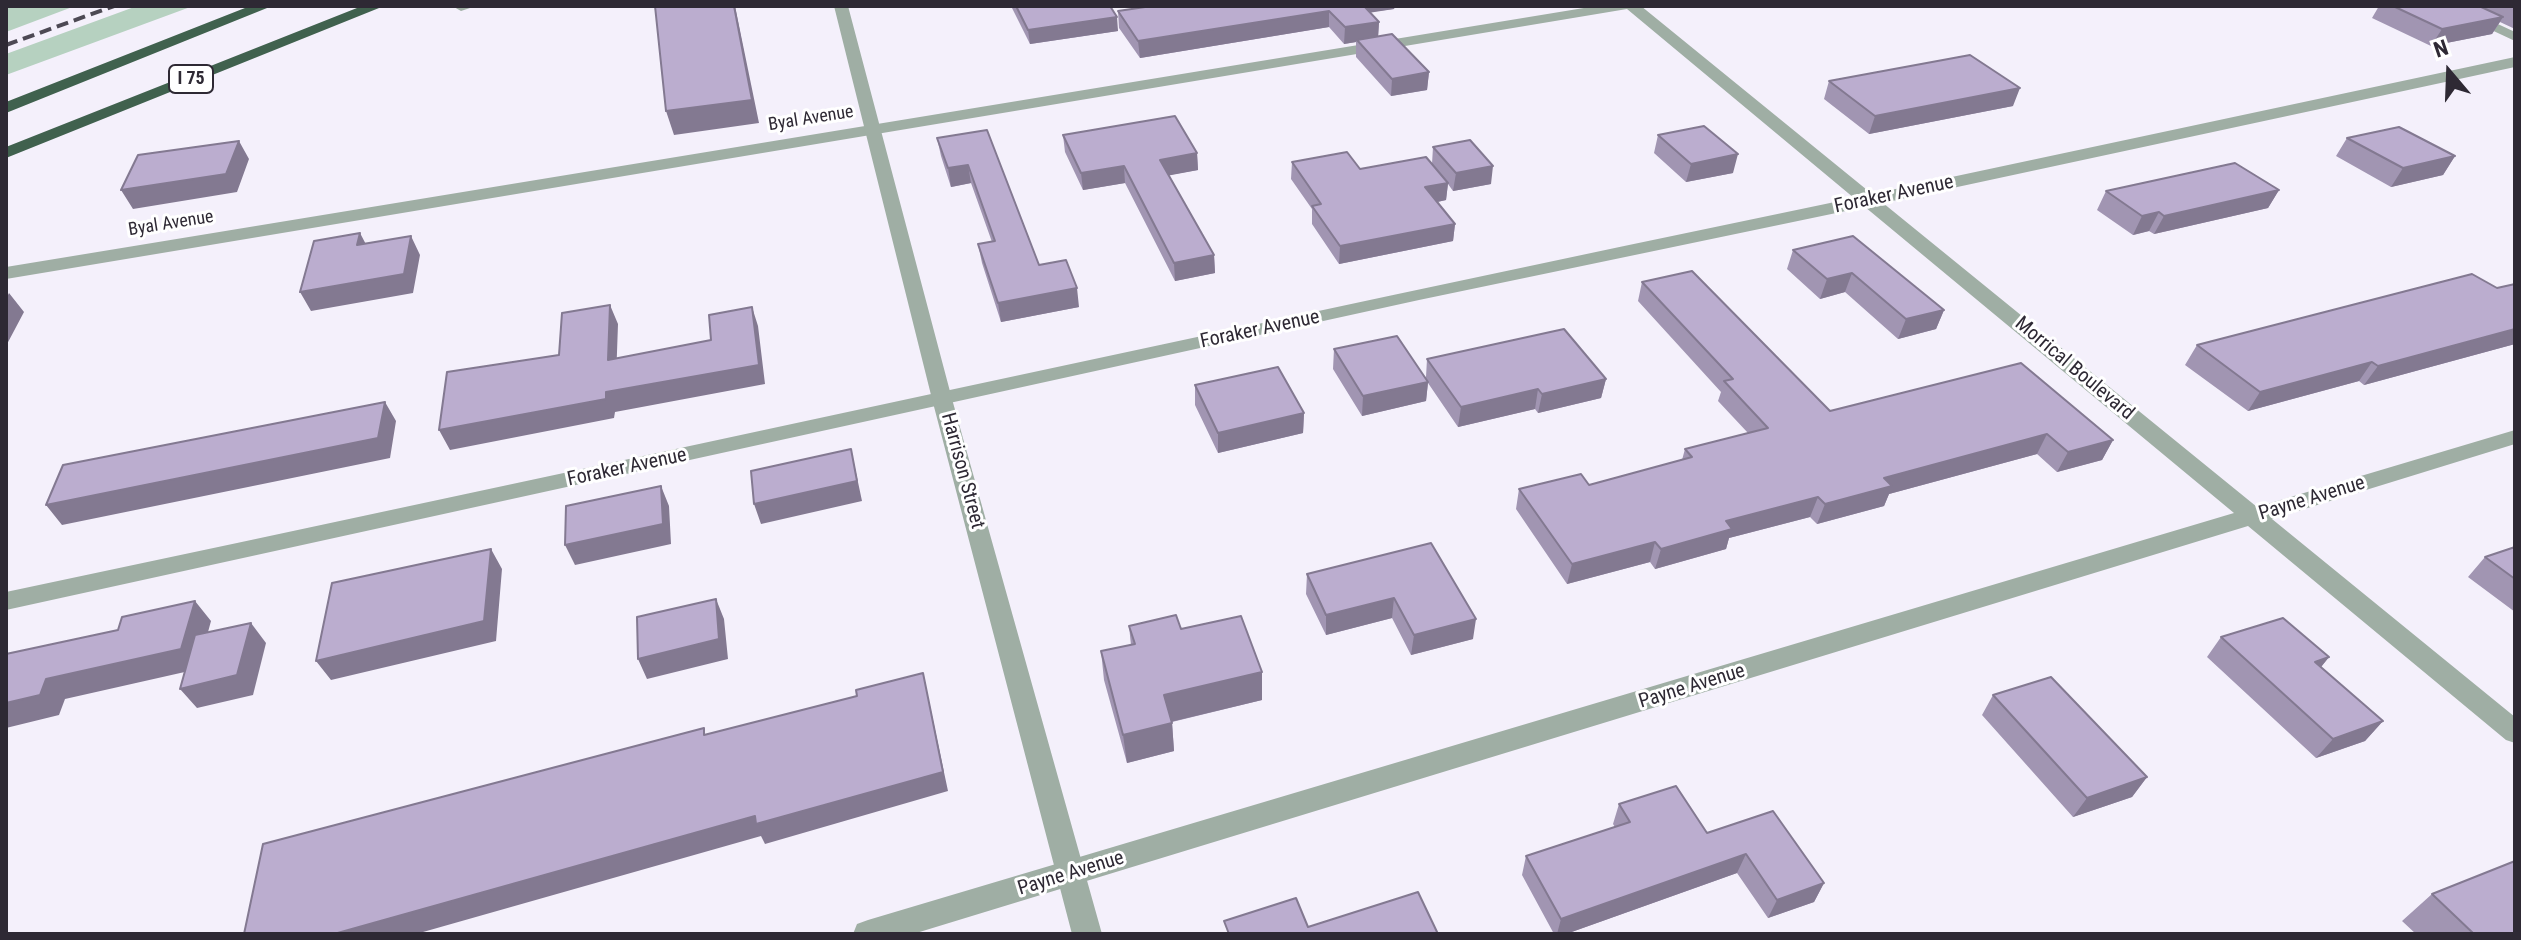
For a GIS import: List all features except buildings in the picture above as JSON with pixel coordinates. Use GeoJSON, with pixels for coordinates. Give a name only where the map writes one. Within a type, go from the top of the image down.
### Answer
{"type":"FeatureCollection","features":[{"type":"Feature","properties":{"kind":"highway","name":"I 75"},"geometry":{"type":"LineString","coordinates":[[6,108],[264,6]]}},
{"type":"Feature","properties":{"kind":"highway","name":"I 75"},"geometry":{"type":"LineString","coordinates":[[6,153],[376,6]]}},
{"type":"Feature","properties":{"kind":"street","name":"Harrison Street"},"geometry":{"type":"LineString","coordinates":[[841,6],[942,399],[1087,934]]}},
{"type":"Feature","properties":{"kind":"street","name":"Byal Avenue"},"geometry":{"type":"LineString","coordinates":[[6,273],[1622,6]]}},
{"type":"Feature","properties":{"kind":"street","name":"Morrical Boulevard"},"geometry":{"type":"LineString","coordinates":[[1632,6],[2515,732]]}},
{"type":"Feature","properties":{"kind":"street"},"geometry":{"type":"LineString","coordinates":[[2447,6],[2515,37]]}},
{"type":"Feature","properties":{"kind":"street","name":"Foraker Avenue"},"geometry":{"type":"LineString","coordinates":[[6,601],[2515,62]]}},
{"type":"Feature","properties":{"kind":"street","name":"Payne Avenue"},"geometry":{"type":"LineString","coordinates":[[868,934],[2515,437]]}},
{"type":"Feature","properties":{"kind":"green space"},"geometry":{"type":"Polygon","coordinates":[[[6,6],[75,6],[6,32],[6,6]]]}},
{"type":"Feature","properties":{"kind":"green space"},"geometry":{"type":"Polygon","coordinates":[[[137,6],[193,6],[6,75],[6,54],[137,6]]]}},
{"type":"Feature","properties":{"kind":"railway"},"geometry":{"type":"LineString","coordinates":[[6,45],[114,6]]}}]}
